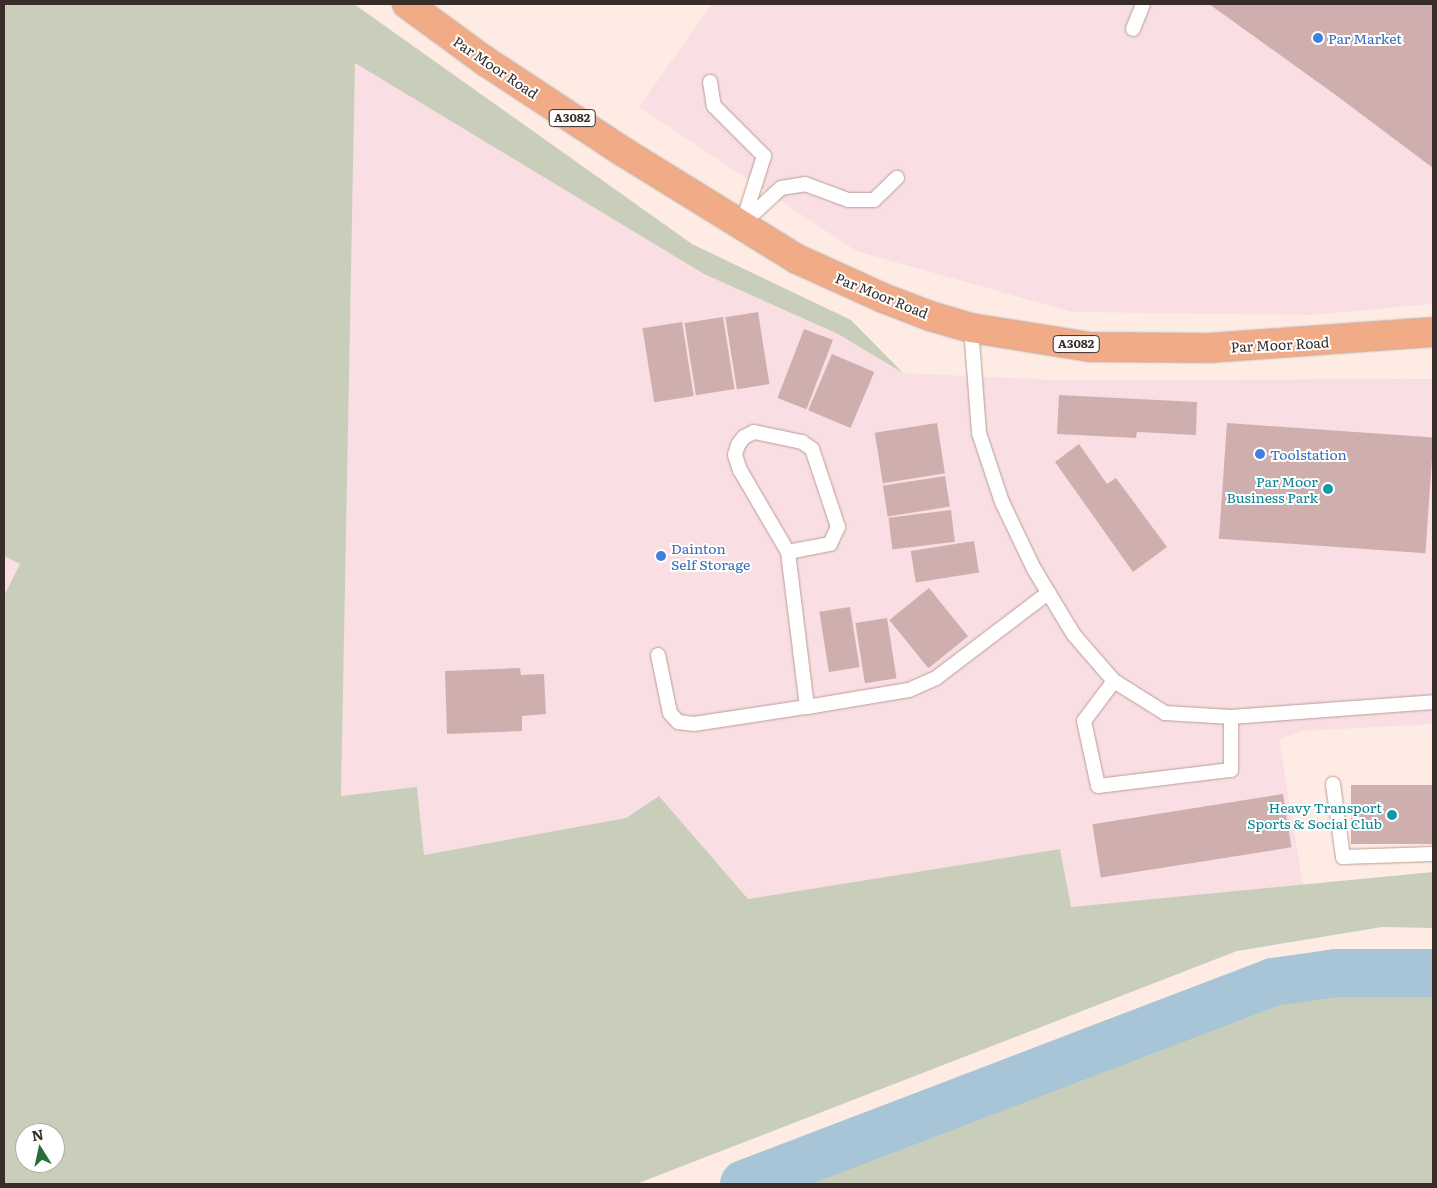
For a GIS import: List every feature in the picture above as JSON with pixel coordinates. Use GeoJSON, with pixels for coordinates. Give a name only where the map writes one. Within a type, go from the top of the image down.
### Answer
{"type":"FeatureCollection","features":[{"type":"Feature","properties":{"kind":"main road","name":"Par Moor Road"},"geometry":{"type":"LineString","coordinates":[[407,4],[485,62],[797,259],[883,298],[971,328],[1090,347],[1209,348],[1433,332]]}},
{"type":"Feature","properties":{"kind":"lane"},"geometry":{"type":"LineString","coordinates":[[1133,29],[1142,4]]}},
{"type":"Feature","properties":{"kind":"lane"},"geometry":{"type":"LineString","coordinates":[[710,82],[714,106],[764,156],[742,225]]}},
{"type":"Feature","properties":{"kind":"lane"},"geometry":{"type":"LineString","coordinates":[[742,225],[782,188],[805,184],[848,200],[874,200],[897,178]]}},
{"type":"Feature","properties":{"kind":"lane"},"geometry":{"type":"LineString","coordinates":[[971,328],[978,433],[1002,502],[1034,570],[1074,635],[1114,681],[1165,713],[1231,717],[1433,702]]}},
{"type":"Feature","properties":{"kind":"lane"},"geometry":{"type":"LineString","coordinates":[[788,552],[830,544],[838,527],[812,449],[802,442],[754,432],[744,437],[738,445],[735,455],[740,470],[788,552],[807,707]]}},
{"type":"Feature","properties":{"kind":"lane"},"geometry":{"type":"LineString","coordinates":[[658,654],[670,712],[678,722],[694,724],[807,707],[909,690],[936,678],[1048,593]]}},
{"type":"Feature","properties":{"kind":"lane"},"geometry":{"type":"LineString","coordinates":[[1114,681],[1084,722],[1098,786],[1231,770],[1231,717]]}},
{"type":"Feature","properties":{"kind":"lane"},"geometry":{"type":"LineString","coordinates":[[1333,784],[1343,857],[1433,854]]}},
{"type":"Feature","properties":{"kind":"shaded area"},"geometry":{"type":"Polygon","coordinates":[[[712,4],[1433,4],[1433,304],[1311,315],[1072,312],[856,251],[639,107],[712,4]]]}},
{"type":"Feature","properties":{"kind":"shaded area"},"geometry":{"type":"Polygon","coordinates":[[[355,63],[704,274],[838,334],[903,373],[1055,380],[1433,379],[1433,724],[1303,731],[1279,739],[1303,885],[1070,907],[1060,849],[748,899],[659,796],[626,818],[424,855],[341,797],[355,63]]]}},
{"type":"Feature","properties":{"kind":"shaded area"},"geometry":{"type":"Polygon","coordinates":[[[4,556],[20,564],[4,596],[4,556]]]}},
{"type":"Feature","properties":{"kind":"green space"},"geometry":{"type":"Polygon","coordinates":[[[4,4],[354,4],[692,244],[851,320],[903,373],[838,334],[704,274],[355,63],[341,796],[417,787],[424,855],[626,818],[659,796],[748,899],[1060,849],[1071,907],[1433,872],[1433,928],[1382,927],[1237,951],[636,1184],[4,1184],[4,596],[20,564],[4,556],[4,4]]]}},
{"type":"Feature","properties":{"kind":"green space"},"geometry":{"type":"Polygon","coordinates":[[[1342,991],[1433,993],[1433,1184],[810,1184],[1280,1002],[1342,991]]]}},
{"type":"Feature","properties":{"kind":"building"},"geometry":{"type":"Polygon","coordinates":[[[1209,4],[1433,4],[1433,168],[1337,96],[1209,4]]]}},
{"type":"Feature","properties":{"kind":"building"},"geometry":{"type":"Polygon","coordinates":[[[758,312],[769,384],[737,389],[725,317],[758,312]]]}},
{"type":"Feature","properties":{"kind":"building"},"geometry":{"type":"Polygon","coordinates":[[[723,317],[734,389],[696,395],[684,323],[723,317]]]}},
{"type":"Feature","properties":{"kind":"building"},"geometry":{"type":"Polygon","coordinates":[[[682,322],[694,396],[654,402],[642,328],[682,322]]]}},
{"type":"Feature","properties":{"kind":"building"},"geometry":{"type":"Polygon","coordinates":[[[804,329],[833,340],[806,409],[777,398],[804,329]]]}},
{"type":"Feature","properties":{"kind":"building"},"geometry":{"type":"Polygon","coordinates":[[[832,354],[874,372],[851,428],[808,410],[832,354]]]}},
{"type":"Feature","properties":{"kind":"building"},"geometry":{"type":"Polygon","coordinates":[[[1059,395],[1197,402],[1196,435],[1137,432],[1136,438],[1057,434],[1059,395]]]}},
{"type":"Feature","properties":{"kind":"building"},"geometry":{"type":"Polygon","coordinates":[[[937,423],[945,473],[883,483],[875,433],[937,423]]]}},
{"type":"Feature","properties":{"kind":"building","name":"Par Moor Business Park"},"geometry":{"type":"Polygon","coordinates":[[[1227,423],[1433,437],[1425,553],[1219,539],[1227,423]]]}},
{"type":"Feature","properties":{"kind":"building"},"geometry":{"type":"Polygon","coordinates":[[[1079,444],[1107,484],[1116,478],[1167,547],[1133,572],[1055,462],[1079,444]]]}},
{"type":"Feature","properties":{"kind":"building"},"geometry":{"type":"Polygon","coordinates":[[[945,476],[950,507],[888,516],[883,486],[945,476]]]}},
{"type":"Feature","properties":{"kind":"building"},"geometry":{"type":"Polygon","coordinates":[[[951,510],[955,542],[892,549],[888,518],[951,510]]]}},
{"type":"Feature","properties":{"kind":"building"},"geometry":{"type":"Polygon","coordinates":[[[974,541],[979,573],[916,583],[911,551],[974,541]]]}},
{"type":"Feature","properties":{"kind":"building"},"geometry":{"type":"Polygon","coordinates":[[[929,588],[968,636],[928,668],[889,620],[929,588]]]}},
{"type":"Feature","properties":{"kind":"building"},"geometry":{"type":"Polygon","coordinates":[[[850,607],[860,667],[829,672],[819,612],[850,607]]]}},
{"type":"Feature","properties":{"kind":"building"},"geometry":{"type":"Polygon","coordinates":[[[887,618],[897,678],[865,683],[855,623],[887,618]]]}},
{"type":"Feature","properties":{"kind":"building"},"geometry":{"type":"Polygon","coordinates":[[[520,668],[521,675],[544,674],[546,714],[522,716],[522,731],[447,734],[445,671],[520,668]]]}},
{"type":"Feature","properties":{"kind":"building","name":"Heavy Transport Sports & Social Club"},"geometry":{"type":"Polygon","coordinates":[[[1351,785],[1433,785],[1433,844],[1351,844],[1351,785]]]}},
{"type":"Feature","properties":{"kind":"building"},"geometry":{"type":"Polygon","coordinates":[[[1283,794],[1291,847],[1101,878],[1092,824],[1283,794]]]}},
{"type":"Feature","properties":{"kind":"waterway"},"geometry":{"type":"LineString","coordinates":[[744,1184],[1273,982],[1336,973],[1433,973]]}},
{"type":"Feature","properties":{"kind":"place","name":"Par Market"},"geometry":{"type":"Point","coordinates":[1318,38]}},
{"type":"Feature","properties":{"kind":"place","name":"Toolstation"},"geometry":{"type":"Point","coordinates":[1260,454]}},
{"type":"Feature","properties":{"kind":"place","name":"Par Moor Business Park"},"geometry":{"type":"Point","coordinates":[1328,489]}},
{"type":"Feature","properties":{"kind":"place","name":"Dainton Self Storage"},"geometry":{"type":"Point","coordinates":[661,556]}},
{"type":"Feature","properties":{"kind":"place","name":"Heavy Transport Sports & Social Club"},"geometry":{"type":"Point","coordinates":[1392,815]}}]}
